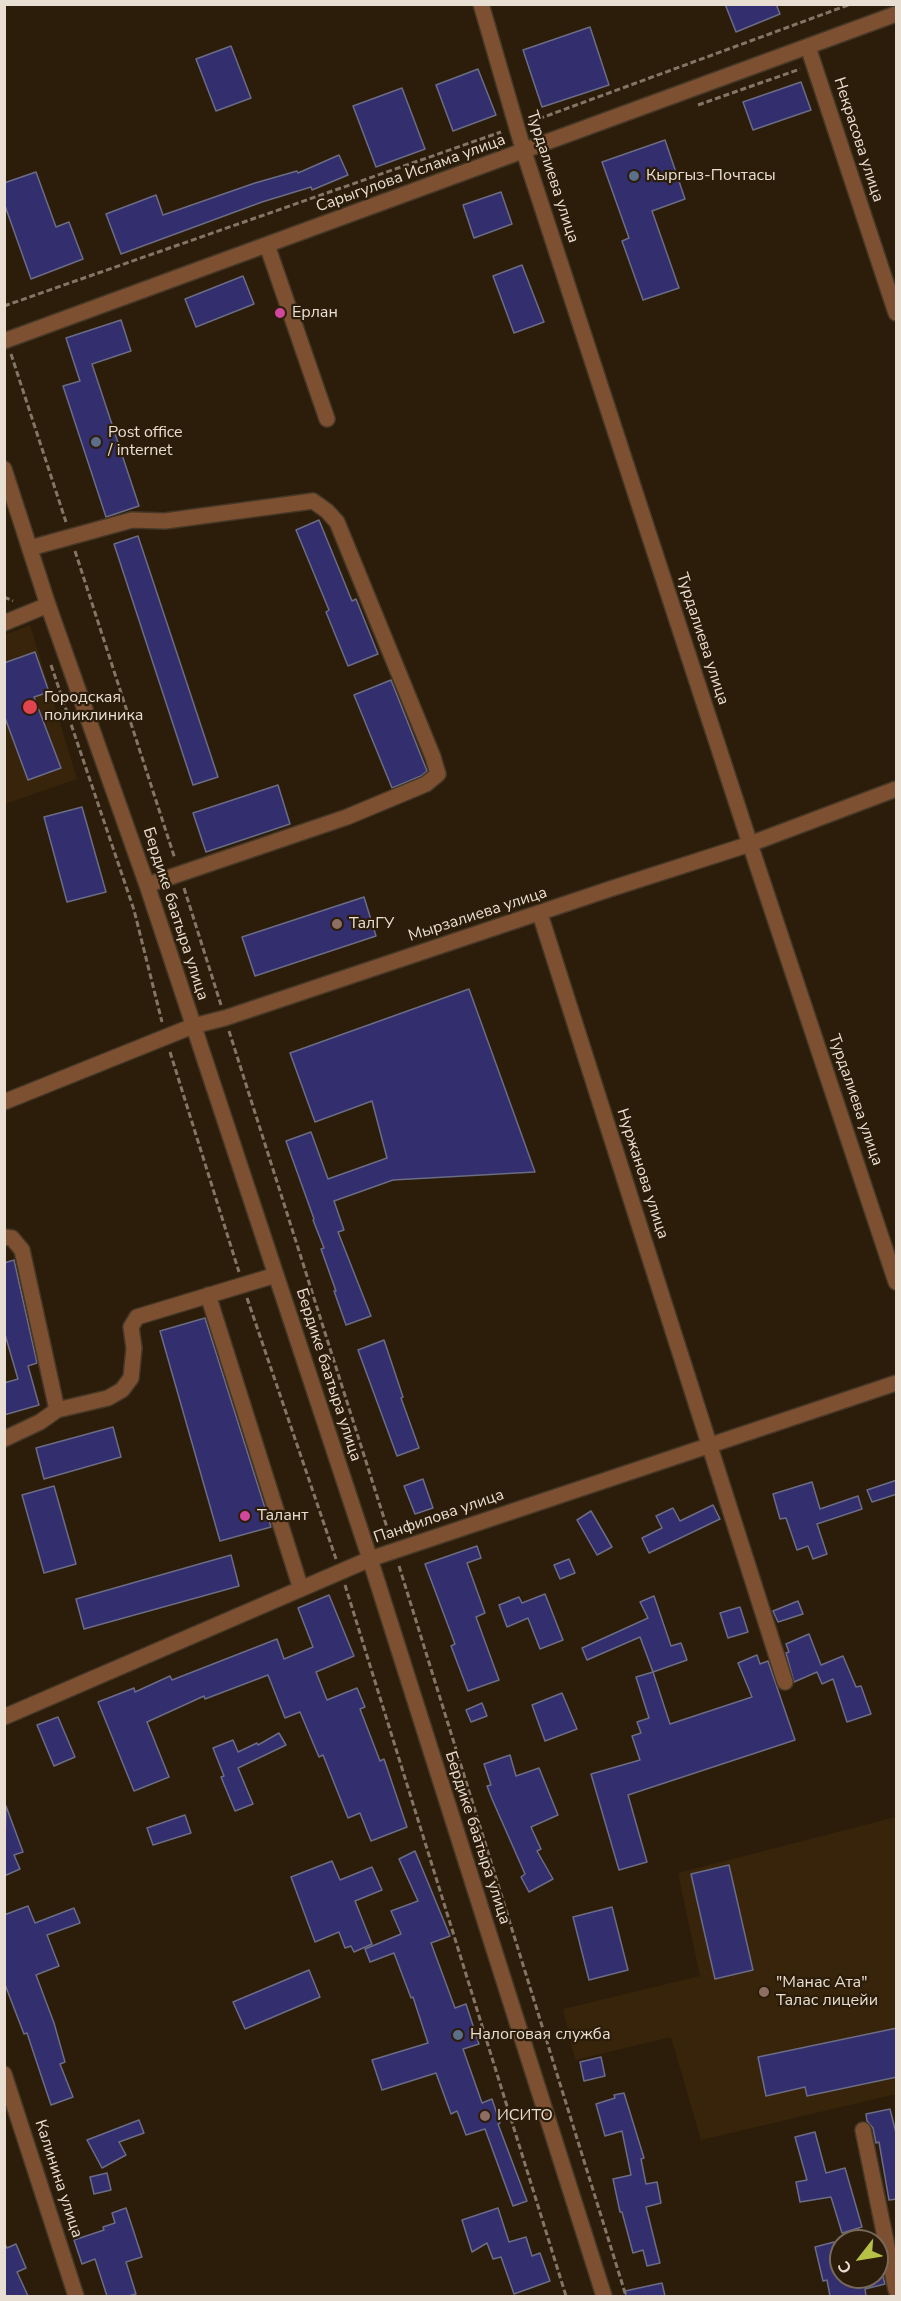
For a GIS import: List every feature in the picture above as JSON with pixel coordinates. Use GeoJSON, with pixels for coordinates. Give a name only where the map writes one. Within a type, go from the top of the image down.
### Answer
{"type":"FeatureCollection","features":[{"type":"Feature","properties":{"kind":"street","name":"Турдалиева улица"},"geometry":{"type":"LineString","coordinates":[[481,4],[524,152],[750,844],[897,1282]]}},
{"type":"Feature","properties":{"kind":"street","name":"Сарыгулова Ислама улица"},"geometry":{"type":"LineString","coordinates":[[6,340],[897,15]]}},
{"type":"Feature","properties":{"kind":"street","name":"Некрасова улица"},"geometry":{"type":"LineString","coordinates":[[808,47],[897,313]]}},
{"type":"Feature","properties":{"kind":"street"},"geometry":{"type":"LineString","coordinates":[[267,245],[327,419]]}},
{"type":"Feature","properties":{"kind":"street","name":"Бердике баатыра улица"},"geometry":{"type":"LineString","coordinates":[[4,469],[48,605],[147,885],[370,1559],[604,2296]]}},
{"type":"Feature","properties":{"kind":"street"},"geometry":{"type":"LineString","coordinates":[[30,548],[132,520],[165,521],[312,501],[327,511],[337,522],[433,757],[438,774],[426,784],[347,817],[147,885]]}},
{"type":"Feature","properties":{"kind":"street"},"geometry":{"type":"LineString","coordinates":[[4,623],[48,605]]}},
{"type":"Feature","properties":{"kind":"street","name":"Мырзалиева улица"},"geometry":{"type":"LineString","coordinates":[[4,1102],[193,1026],[225,1018],[750,844],[897,789]]}},
{"type":"Feature","properties":{"kind":"street","name":"Нуржанова улица"},"geometry":{"type":"LineString","coordinates":[[540,914],[785,1682]]}},
{"type":"Feature","properties":{"kind":"street"},"geometry":{"type":"LineString","coordinates":[[4,1237],[12,1238],[22,1250],[57,1410]]}},
{"type":"Feature","properties":{"kind":"street"},"geometry":{"type":"LineString","coordinates":[[4,1439],[40,1422],[57,1410],[108,1398],[122,1390],[131,1378],[134,1348],[131,1327],[137,1317],[276,1275]]}},
{"type":"Feature","properties":{"kind":"street"},"geometry":{"type":"LineString","coordinates":[[208,1295],[301,1589]]}},
{"type":"Feature","properties":{"kind":"street","name":"Панфилова улица"},"geometry":{"type":"LineString","coordinates":[[4,1717],[370,1559],[897,1383]]}},
{"type":"Feature","properties":{"kind":"street","name":"Калинина улица"},"geometry":{"type":"LineString","coordinates":[[4,2073],[76,2296]]}},
{"type":"Feature","properties":{"kind":"street"},"geometry":{"type":"LineString","coordinates":[[863,2130],[897,2290]]}},
{"type":"Feature","properties":{"kind":"path"},"geometry":{"type":"LineString","coordinates":[[4,306],[517,127],[851,4]]}},
{"type":"Feature","properties":{"kind":"path"},"geometry":{"type":"LineString","coordinates":[[6,340],[180,873],[626,2296]]}},
{"type":"Feature","properties":{"kind":"path"},"geometry":{"type":"LineString","coordinates":[[4,597],[32,612]]}},
{"type":"Feature","properties":{"kind":"path"},"geometry":{"type":"LineString","coordinates":[[47,656],[134,910],[165,1036],[243,1284],[341,1572],[566,2296]]}},
{"type":"Feature","properties":{"kind":"shaded area","name":"Городская поликлиника"},"geometry":{"type":"Polygon","coordinates":[[[30,625],[77,779],[5,804],[5,635],[30,625]]]}},
{"type":"Feature","properties":{"kind":"shaded area","name":"\"Манас Ата\" Талас лицейи"},"geometry":{"type":"Polygon","coordinates":[[[896,1817],[896,2094],[701,2140],[671,2037],[575,2060],[563,2009],[700,1976],[678,1873],[896,1817]]]}},
{"type":"Feature","properties":{"kind":"building"},"geometry":{"type":"Polygon","coordinates":[[[725,4],[776,4],[780,14],[736,32],[725,4]]]}},
{"type":"Feature","properties":{"kind":"building"},"geometry":{"type":"Polygon","coordinates":[[[590,27],[609,85],[542,107],[523,50],[590,27]]]}},
{"type":"Feature","properties":{"kind":"building"},"geometry":{"type":"Polygon","coordinates":[[[231,46],[251,98],[216,111],[196,59],[231,46]]]}},
{"type":"Feature","properties":{"kind":"building"},"geometry":{"type":"Polygon","coordinates":[[[478,69],[496,115],[453,131],[436,85],[478,69]]]}},
{"type":"Feature","properties":{"kind":"building"},"geometry":{"type":"Polygon","coordinates":[[[801,82],[811,110],[753,130],[743,102],[801,82]]]}},
{"type":"Feature","properties":{"kind":"building"},"geometry":{"type":"Polygon","coordinates":[[[402,88],[425,149],[376,167],[353,106],[402,88]]]}},
{"type":"Feature","properties":{"kind":"building"},"geometry":{"type":"Polygon","coordinates":[[[665,140],[685,199],[652,211],[679,288],[643,300],[622,241],[629,238],[602,162],[665,140]]]}},
{"type":"Feature","properties":{"kind":"building"},"geometry":{"type":"Polygon","coordinates":[[[339,155],[348,175],[312,190],[311,187],[262,202],[121,254],[106,214],[156,195],[163,215],[255,183],[297,171],[298,173],[339,155]]]}},
{"type":"Feature","properties":{"kind":"building"},"geometry":{"type":"Polygon","coordinates":[[[36,172],[56,227],[69,222],[83,259],[31,279],[4,203],[4,183],[36,172]]]}},
{"type":"Feature","properties":{"kind":"building"},"geometry":{"type":"Polygon","coordinates":[[[501,192],[512,224],[474,238],[463,205],[501,192]]]}},
{"type":"Feature","properties":{"kind":"building"},"geometry":{"type":"Polygon","coordinates":[[[522,265],[544,322],[514,333],[493,276],[522,265]]]}},
{"type":"Feature","properties":{"kind":"building"},"geometry":{"type":"Polygon","coordinates":[[[243,276],[254,304],[196,327],[185,299],[243,276]]]}},
{"type":"Feature","properties":{"kind":"building"},"geometry":{"type":"Polygon","coordinates":[[[121,320],[131,351],[92,364],[139,506],[106,517],[63,386],[80,381],[66,338],[121,320]]]}},
{"type":"Feature","properties":{"kind":"building"},"geometry":{"type":"Polygon","coordinates":[[[319,520],[352,601],[356,599],[378,654],[348,666],[326,612],[329,610],[296,530],[319,520]]]}},
{"type":"Feature","properties":{"kind":"building"},"geometry":{"type":"Polygon","coordinates":[[[138,536],[218,777],[193,785],[114,544],[138,536]]]}},
{"type":"Feature","properties":{"kind":"building"},"geometry":{"type":"Polygon","coordinates":[[[35,652],[49,692],[34,697],[61,768],[28,780],[4,715],[4,663],[35,652]]]}},
{"type":"Feature","properties":{"kind":"building"},"geometry":{"type":"Polygon","coordinates":[[[391,680],[427,771],[421,776],[392,788],[354,695],[391,680]]]}},
{"type":"Feature","properties":{"kind":"building"},"geometry":{"type":"Polygon","coordinates":[[[278,785],[290,824],[206,852],[193,813],[278,785]]]}},
{"type":"Feature","properties":{"kind":"building"},"geometry":{"type":"Polygon","coordinates":[[[82,807],[106,892],[67,902],[44,817],[82,807]]]}},
{"type":"Feature","properties":{"kind":"building"},"geometry":{"type":"Polygon","coordinates":[[[364,897],[376,936],[255,976],[242,937],[364,897]]]}},
{"type":"Feature","properties":{"kind":"building"},"geometry":{"type":"Polygon","coordinates":[[[469,989],[535,1172],[393,1180],[334,1201],[344,1230],[338,1232],[371,1316],[346,1325],[321,1249],[324,1248],[286,1141],[311,1132],[328,1179],[387,1158],[372,1101],[315,1122],[290,1053],[469,989]]]}},
{"type":"Feature","properties":{"kind":"building"},"geometry":{"type":"Polygon","coordinates":[[[14,1260],[37,1363],[28,1366],[39,1405],[4,1415],[4,1383],[18,1379],[4,1331],[4,1263],[14,1260]]]}},
{"type":"Feature","properties":{"kind":"building"},"geometry":{"type":"Polygon","coordinates":[[[205,1318],[271,1527],[220,1541],[160,1331],[205,1318]]]}},
{"type":"Feature","properties":{"kind":"building"},"geometry":{"type":"Polygon","coordinates":[[[384,1340],[419,1448],[397,1456],[358,1350],[384,1340]]]}},
{"type":"Feature","properties":{"kind":"building"},"geometry":{"type":"Polygon","coordinates":[[[113,1427],[121,1457],[44,1479],[36,1448],[113,1427]]]}},
{"type":"Feature","properties":{"kind":"building"},"geometry":{"type":"Polygon","coordinates":[[[423,1479],[433,1508],[415,1514],[404,1486],[423,1479]]]}},
{"type":"Feature","properties":{"kind":"building"},"geometry":{"type":"Polygon","coordinates":[[[897,1480],[897,1494],[872,1502],[867,1490],[897,1480]]]}},
{"type":"Feature","properties":{"kind":"building"},"geometry":{"type":"Polygon","coordinates":[[[812,1482],[820,1509],[858,1496],[862,1509],[817,1524],[827,1554],[813,1559],[808,1546],[797,1550],[786,1518],[780,1519],[773,1494],[812,1482]]]}},
{"type":"Feature","properties":{"kind":"building"},"geometry":{"type":"Polygon","coordinates":[[[54,1486],[76,1564],[44,1573],[22,1495],[54,1486]]]}},
{"type":"Feature","properties":{"kind":"building"},"geometry":{"type":"Polygon","coordinates":[[[713,1505],[720,1519],[649,1553],[642,1538],[662,1528],[656,1516],[673,1508],[680,1521],[713,1505]]]}},
{"type":"Feature","properties":{"kind":"building"},"geometry":{"type":"Polygon","coordinates":[[[591,1511],[612,1547],[597,1555],[577,1520],[591,1511]]]}},
{"type":"Feature","properties":{"kind":"building"},"geometry":{"type":"Polygon","coordinates":[[[477,1546],[481,1558],[467,1563],[485,1613],[476,1617],[499,1680],[468,1691],[451,1646],[455,1644],[425,1564],[477,1546]]]}},
{"type":"Feature","properties":{"kind":"building"},"geometry":{"type":"Polygon","coordinates":[[[231,1555],[239,1586],[84,1629],[76,1599],[231,1555]]]}},
{"type":"Feature","properties":{"kind":"building"},"geometry":{"type":"Polygon","coordinates":[[[569,1559],[575,1573],[560,1579],[554,1565],[569,1559]]]}},
{"type":"Feature","properties":{"kind":"building"},"geometry":{"type":"Polygon","coordinates":[[[545,1594],[563,1640],[540,1649],[528,1618],[507,1627],[499,1605],[519,1597],[522,1603],[545,1594]]]}},
{"type":"Feature","properties":{"kind":"building"},"geometry":{"type":"Polygon","coordinates":[[[329,1595],[354,1656],[316,1672],[327,1700],[357,1688],[365,1707],[360,1709],[380,1761],[384,1759],[407,1827],[371,1841],[360,1813],[348,1818],[323,1755],[319,1757],[300,1712],[285,1718],[268,1675],[205,1699],[204,1696],[147,1722],[169,1777],[134,1791],[98,1702],[134,1688],[135,1692],[170,1676],[172,1680],[277,1639],[284,1659],[313,1647],[298,1608],[329,1595]]]}},
{"type":"Feature","properties":{"kind":"building"},"geometry":{"type":"Polygon","coordinates":[[[654,1596],[671,1646],[681,1643],[687,1660],[653,1672],[640,1637],[587,1660],[582,1648],[648,1618],[640,1602],[654,1596]]]}},
{"type":"Feature","properties":{"kind":"building"},"geometry":{"type":"Polygon","coordinates":[[[798,1601],[803,1614],[778,1622],[773,1611],[798,1601]]]}},
{"type":"Feature","properties":{"kind":"building"},"geometry":{"type":"Polygon","coordinates":[[[740,1607],[748,1632],[728,1638],[720,1613],[740,1607]]]}},
{"type":"Feature","properties":{"kind":"building"},"geometry":{"type":"Polygon","coordinates":[[[809,1634],[821,1665],[843,1656],[856,1687],[861,1686],[871,1714],[847,1722],[833,1679],[822,1684],[817,1672],[794,1682],[786,1653],[789,1652],[786,1644],[809,1634]]]}},
{"type":"Feature","properties":{"kind":"building"},"geometry":{"type":"Polygon","coordinates":[[[757,1655],[760,1664],[768,1661],[795,1740],[628,1795],[647,1862],[619,1870],[591,1774],[640,1760],[632,1736],[641,1733],[637,1722],[649,1718],[636,1677],[653,1672],[670,1724],[752,1697],[738,1663],[757,1655]]]}},
{"type":"Feature","properties":{"kind":"building"},"geometry":{"type":"Polygon","coordinates":[[[562,1693],[577,1729],[545,1741],[532,1705],[562,1693]]]}},
{"type":"Feature","properties":{"kind":"building"},"geometry":{"type":"Polygon","coordinates":[[[482,1703],[487,1716],[471,1722],[466,1710],[482,1703]]]}},
{"type":"Feature","properties":{"kind":"building"},"geometry":{"type":"Polygon","coordinates":[[[58,1717],[75,1757],[54,1766],[37,1725],[58,1717]]]}},
{"type":"Feature","properties":{"kind":"building"},"geometry":{"type":"Polygon","coordinates":[[[279,1733],[286,1745],[238,1768],[253,1804],[235,1811],[221,1777],[224,1776],[213,1748],[233,1740],[238,1752],[257,1743],[258,1745],[279,1733]]]}},
{"type":"Feature","properties":{"kind":"building"},"geometry":{"type":"Polygon","coordinates":[[[510,1755],[516,1776],[539,1768],[558,1815],[531,1827],[541,1849],[537,1851],[553,1879],[529,1892],[521,1877],[525,1874],[487,1786],[491,1785],[484,1764],[510,1755]]]}},
{"type":"Feature","properties":{"kind":"building"},"geometry":{"type":"Polygon","coordinates":[[[6,1806],[23,1852],[14,1855],[20,1869],[4,1876],[6,1806]]]}},
{"type":"Feature","properties":{"kind":"building"},"geometry":{"type":"Polygon","coordinates":[[[185,1815],[191,1833],[153,1845],[147,1828],[185,1815]]]}},
{"type":"Feature","properties":{"kind":"building"},"geometry":{"type":"Polygon","coordinates":[[[415,1851],[450,1936],[431,1943],[455,2008],[466,2004],[479,2044],[463,2049],[482,2103],[492,2099],[500,2123],[498,2124],[527,2201],[513,2206],[485,2129],[466,2135],[457,2111],[451,2114],[436,2073],[382,2090],[372,2060],[428,2043],[413,1997],[411,1998],[394,1953],[370,1962],[365,1949],[401,1934],[391,1911],[418,1901],[399,1859],[415,1851]]]}},
{"type":"Feature","properties":{"kind":"building"},"geometry":{"type":"Polygon","coordinates":[[[332,1861],[340,1880],[372,1867],[382,1890],[355,1901],[372,1944],[354,1952],[351,1946],[345,1948],[339,1932],[315,1942],[291,1877],[332,1861]]]}},
{"type":"Feature","properties":{"kind":"building"},"geometry":{"type":"Polygon","coordinates":[[[729,1865],[753,1970],[715,1979],[691,1874],[729,1865]]]}},
{"type":"Feature","properties":{"kind":"building"},"geometry":{"type":"Polygon","coordinates":[[[28,1906],[35,1923],[74,1908],[80,1923],[47,1935],[59,1966],[36,1975],[54,2023],[65,2062],[60,2064],[73,2097],[51,2105],[27,2033],[24,2034],[4,1982],[4,1915],[28,1906]]]}},
{"type":"Feature","properties":{"kind":"building"},"geometry":{"type":"Polygon","coordinates":[[[612,1907],[628,1970],[589,1980],[573,1917],[612,1907]]]}},
{"type":"Feature","properties":{"kind":"building"},"geometry":{"type":"Polygon","coordinates":[[[309,1970],[320,1997],[245,2029],[233,2002],[309,1970]]]}},
{"type":"Feature","properties":{"kind":"building"},"geometry":{"type":"Polygon","coordinates":[[[897,2028],[897,2077],[807,2096],[805,2087],[766,2096],[758,2057],[897,2028]]]}},
{"type":"Feature","properties":{"kind":"building"},"geometry":{"type":"Polygon","coordinates":[[[601,2057],[605,2076],[584,2081],[580,2062],[601,2057]]]}},
{"type":"Feature","properties":{"kind":"building"},"geometry":{"type":"Polygon","coordinates":[[[624,2093],[644,2158],[641,2159],[646,2184],[657,2182],[661,2203],[646,2207],[660,2263],[647,2266],[643,2250],[633,2253],[622,2212],[620,2212],[613,2179],[631,2175],[622,2131],[605,2136],[596,2104],[624,2093]]]}},
{"type":"Feature","properties":{"kind":"building"},"geometry":{"type":"Polygon","coordinates":[[[890,2109],[897,2137],[897,2199],[889,2200],[879,2142],[876,2143],[873,2128],[867,2121],[866,2114],[890,2109]]]}},
{"type":"Feature","properties":{"kind":"building"},"geometry":{"type":"Polygon","coordinates":[[[139,2120],[144,2133],[119,2142],[126,2155],[102,2168],[87,2140],[139,2120]]]}},
{"type":"Feature","properties":{"kind":"building"},"geometry":{"type":"Polygon","coordinates":[[[815,2132],[826,2173],[845,2168],[862,2227],[841,2229],[831,2197],[800,2202],[796,2182],[807,2180],[795,2137],[815,2132]]]}},
{"type":"Feature","properties":{"kind":"building"},"geometry":{"type":"Polygon","coordinates":[[[107,2173],[111,2190],[94,2194],[90,2177],[107,2173]]]}},
{"type":"Feature","properties":{"kind":"building"},"geometry":{"type":"Polygon","coordinates":[[[126,2208],[142,2257],[126,2262],[136,2294],[107,2296],[95,2259],[82,2264],[74,2240],[104,2230],[103,2227],[115,2223],[112,2213],[126,2208]]]}},
{"type":"Feature","properties":{"kind":"building"},"geometry":{"type":"Polygon","coordinates":[[[498,2208],[509,2242],[526,2237],[532,2256],[540,2253],[550,2281],[514,2294],[501,2257],[493,2259],[487,2243],[472,2252],[462,2220],[498,2208]]]}},
{"type":"Feature","properties":{"kind":"building"},"geometry":{"type":"Polygon","coordinates":[[[4,2242],[7,2248],[16,2244],[26,2268],[17,2272],[28,2296],[4,2296],[4,2242]]]}},
{"type":"Feature","properties":{"kind":"building"},"geometry":{"type":"Polygon","coordinates":[[[829,2243],[829,2289],[865,2289],[866,2296],[830,2296],[827,2280],[823,2281],[815,2247],[829,2243]]]}},
{"type":"Feature","properties":{"kind":"building"},"geometry":{"type":"Polygon","coordinates":[[[662,2283],[665,2296],[626,2296],[625,2291],[662,2283]]]}},
{"type":"Feature","properties":{"kind":"place","name":"Кыргыз-Почтасы"},"geometry":{"type":"Point","coordinates":[634,176]}},
{"type":"Feature","properties":{"kind":"place","name":"Ерлан"},"geometry":{"type":"Point","coordinates":[280,313]}},
{"type":"Feature","properties":{"kind":"place","name":"Post office / internet"},"geometry":{"type":"Point","coordinates":[96,442]}},
{"type":"Feature","properties":{"kind":"place","name":"Городская поликлиника"},"geometry":{"type":"Point","coordinates":[30,707]}},
{"type":"Feature","properties":{"kind":"place","name":"ТалГУ"},"geometry":{"type":"Point","coordinates":[337,924]}},
{"type":"Feature","properties":{"kind":"place","name":"Талант"},"geometry":{"type":"Point","coordinates":[245,1516]}},
{"type":"Feature","properties":{"kind":"place","name":"\"Манас Ата\" Талас лицейи"},"geometry":{"type":"Point","coordinates":[764,1992]}},
{"type":"Feature","properties":{"kind":"place","name":"Налоговая служба"},"geometry":{"type":"Point","coordinates":[458,2035]}},
{"type":"Feature","properties":{"kind":"place","name":"ИСИТО"},"geometry":{"type":"Point","coordinates":[485,2116]}}]}
